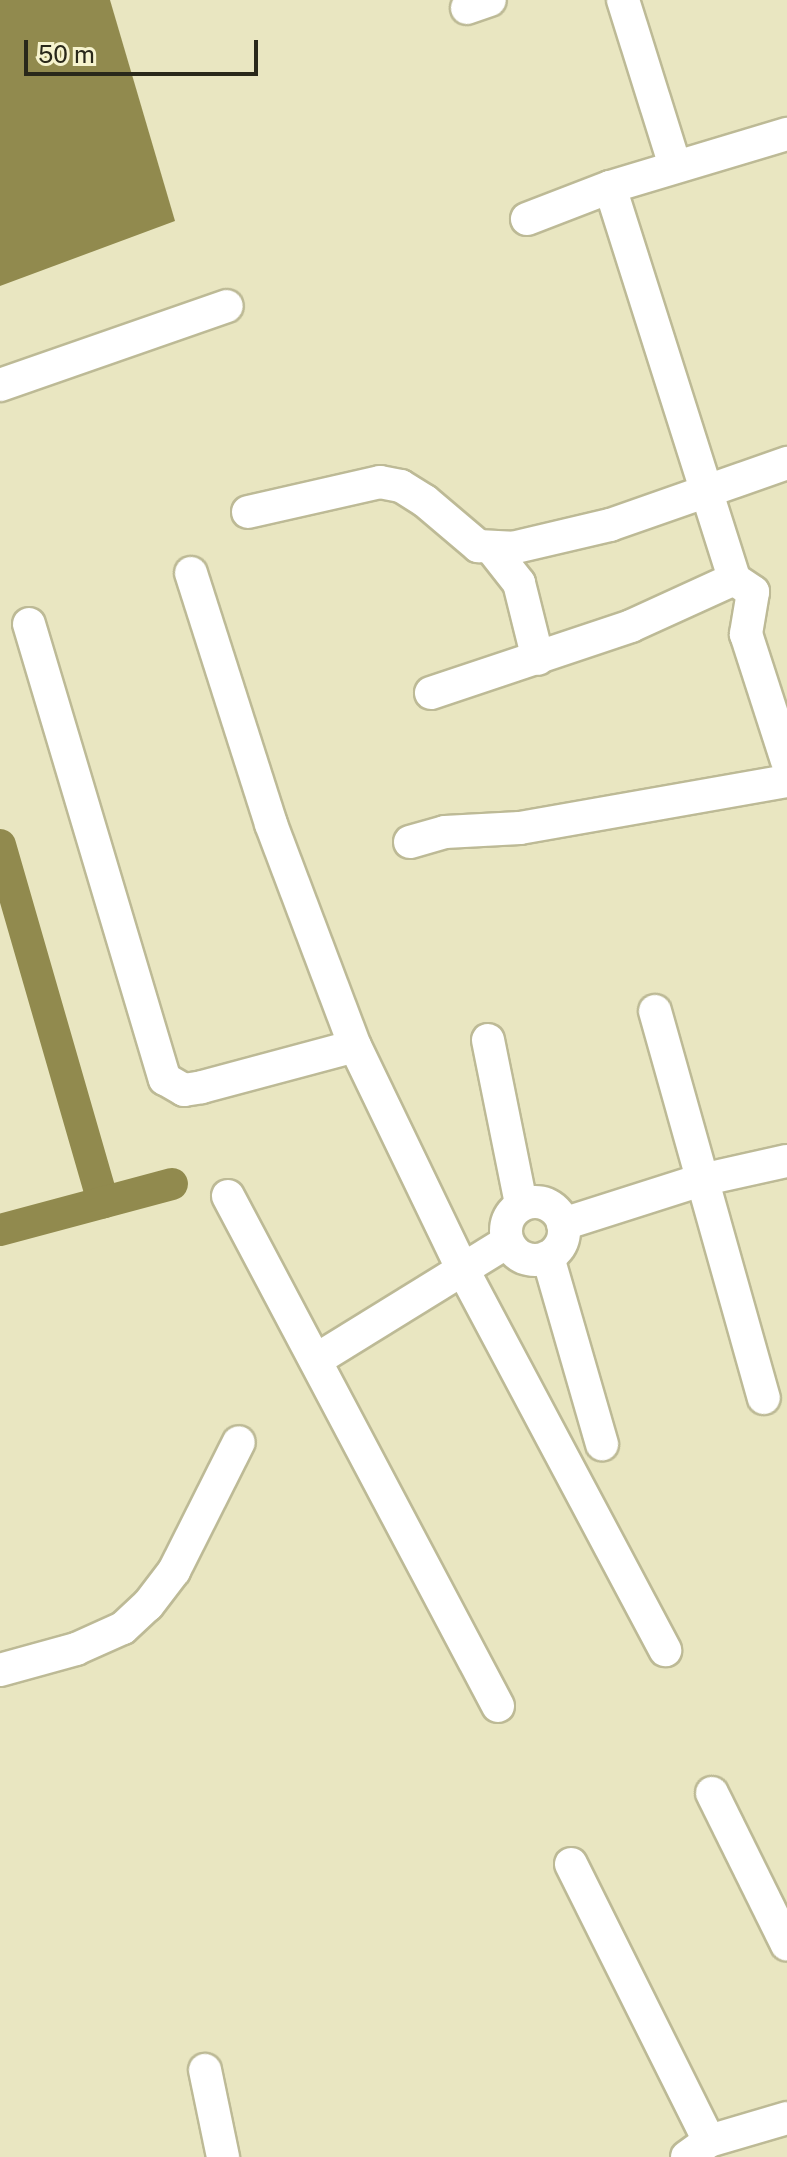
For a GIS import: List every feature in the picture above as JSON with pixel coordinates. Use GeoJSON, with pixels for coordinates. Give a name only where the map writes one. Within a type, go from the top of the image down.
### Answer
{"type":"FeatureCollection","features":[{"type":"Feature","properties":{"kind":"street"},"geometry":{"type":"LineString","coordinates":[[623,0],[675,166]]}},
{"type":"Feature","properties":{"kind":"street"},"geometry":{"type":"LineString","coordinates":[[527,219],[610,187],[787,134]]}},
{"type":"Feature","properties":{"kind":"street"},"geometry":{"type":"LineString","coordinates":[[610,187],[734,579],[753,592],[746,634],[787,761]]}},
{"type":"Feature","properties":{"kind":"street"},"geometry":{"type":"LineString","coordinates":[[0,385],[227,306]]}},
{"type":"Feature","properties":{"kind":"street"},"geometry":{"type":"LineString","coordinates":[[248,512],[380,482],[401,486],[478,546],[493,550],[551,543],[787,463]]}},
{"type":"Feature","properties":{"kind":"street"},"geometry":{"type":"LineString","coordinates":[[493,550],[519,583],[538,659]]}},
{"type":"Feature","properties":{"kind":"street"},"geometry":{"type":"LineString","coordinates":[[191,573],[271,824],[355,1046],[462,1268],[665,1650]]}},
{"type":"Feature","properties":{"kind":"street"},"geometry":{"type":"LineString","coordinates":[[431,693],[631,626],[734,579]]}},
{"type":"Feature","properties":{"kind":"street"},"geometry":{"type":"LineString","coordinates":[[29,624],[165,1079],[184,1090],[202,1087],[355,1046]]}},
{"type":"Feature","properties":{"kind":"street"},"geometry":{"type":"LineString","coordinates":[[410,842],[445,832],[520,828],[787,781]]}},
{"type":"Feature","properties":{"kind":"street"},"geometry":{"type":"LineString","coordinates":[[655,1011],[764,1398]]}},
{"type":"Feature","properties":{"kind":"street"},"geometry":{"type":"LineString","coordinates":[[488,1040],[521,1204]]}},
{"type":"Feature","properties":{"kind":"street"},"geometry":{"type":"LineString","coordinates":[[563,1224],[701,1180],[787,1161]]}},
{"type":"Feature","properties":{"kind":"street"},"geometry":{"type":"LineString","coordinates":[[228,1196],[498,1706]]}},
{"type":"Feature","properties":{"kind":"street"},"geometry":{"type":"LineString","coordinates":[[521,1204],[547,1204],[563,1224],[558,1249],[548,1257],[524,1258],[507,1242],[507,1220],[521,1204]]}},
{"type":"Feature","properties":{"kind":"street"},"geometry":{"type":"LineString","coordinates":[[316,1360],[507,1242]]}},
{"type":"Feature","properties":{"kind":"street"},"geometry":{"type":"LineString","coordinates":[[548,1257],[602,1444]]}},
{"type":"Feature","properties":{"kind":"street"},"geometry":{"type":"LineString","coordinates":[[0,1670],[112,1633],[148,1605],[174,1571],[239,1442]]}},
{"type":"Feature","properties":{"kind":"street"},"geometry":{"type":"LineString","coordinates":[[712,1793],[787,1945]]}},
{"type":"Feature","properties":{"kind":"street"},"geometry":{"type":"LineString","coordinates":[[571,1864],[698,2149],[787,2118]]}},
{"type":"Feature","properties":{"kind":"street"},"geometry":{"type":"LineString","coordinates":[[205,2070],[223,2157]]}},
{"type":"Feature","properties":{"kind":"shaded area"},"geometry":{"type":"Polygon","coordinates":[[[0,0],[110,0],[175,221],[0,286],[0,0]]]}},
{"type":"Feature","properties":{"kind":"waterway"},"geometry":{"type":"LineString","coordinates":[[0,845],[103,1202]]}},
{"type":"Feature","properties":{"kind":"waterway"},"geometry":{"type":"LineString","coordinates":[[0,1230],[172,1184]]}}]}
